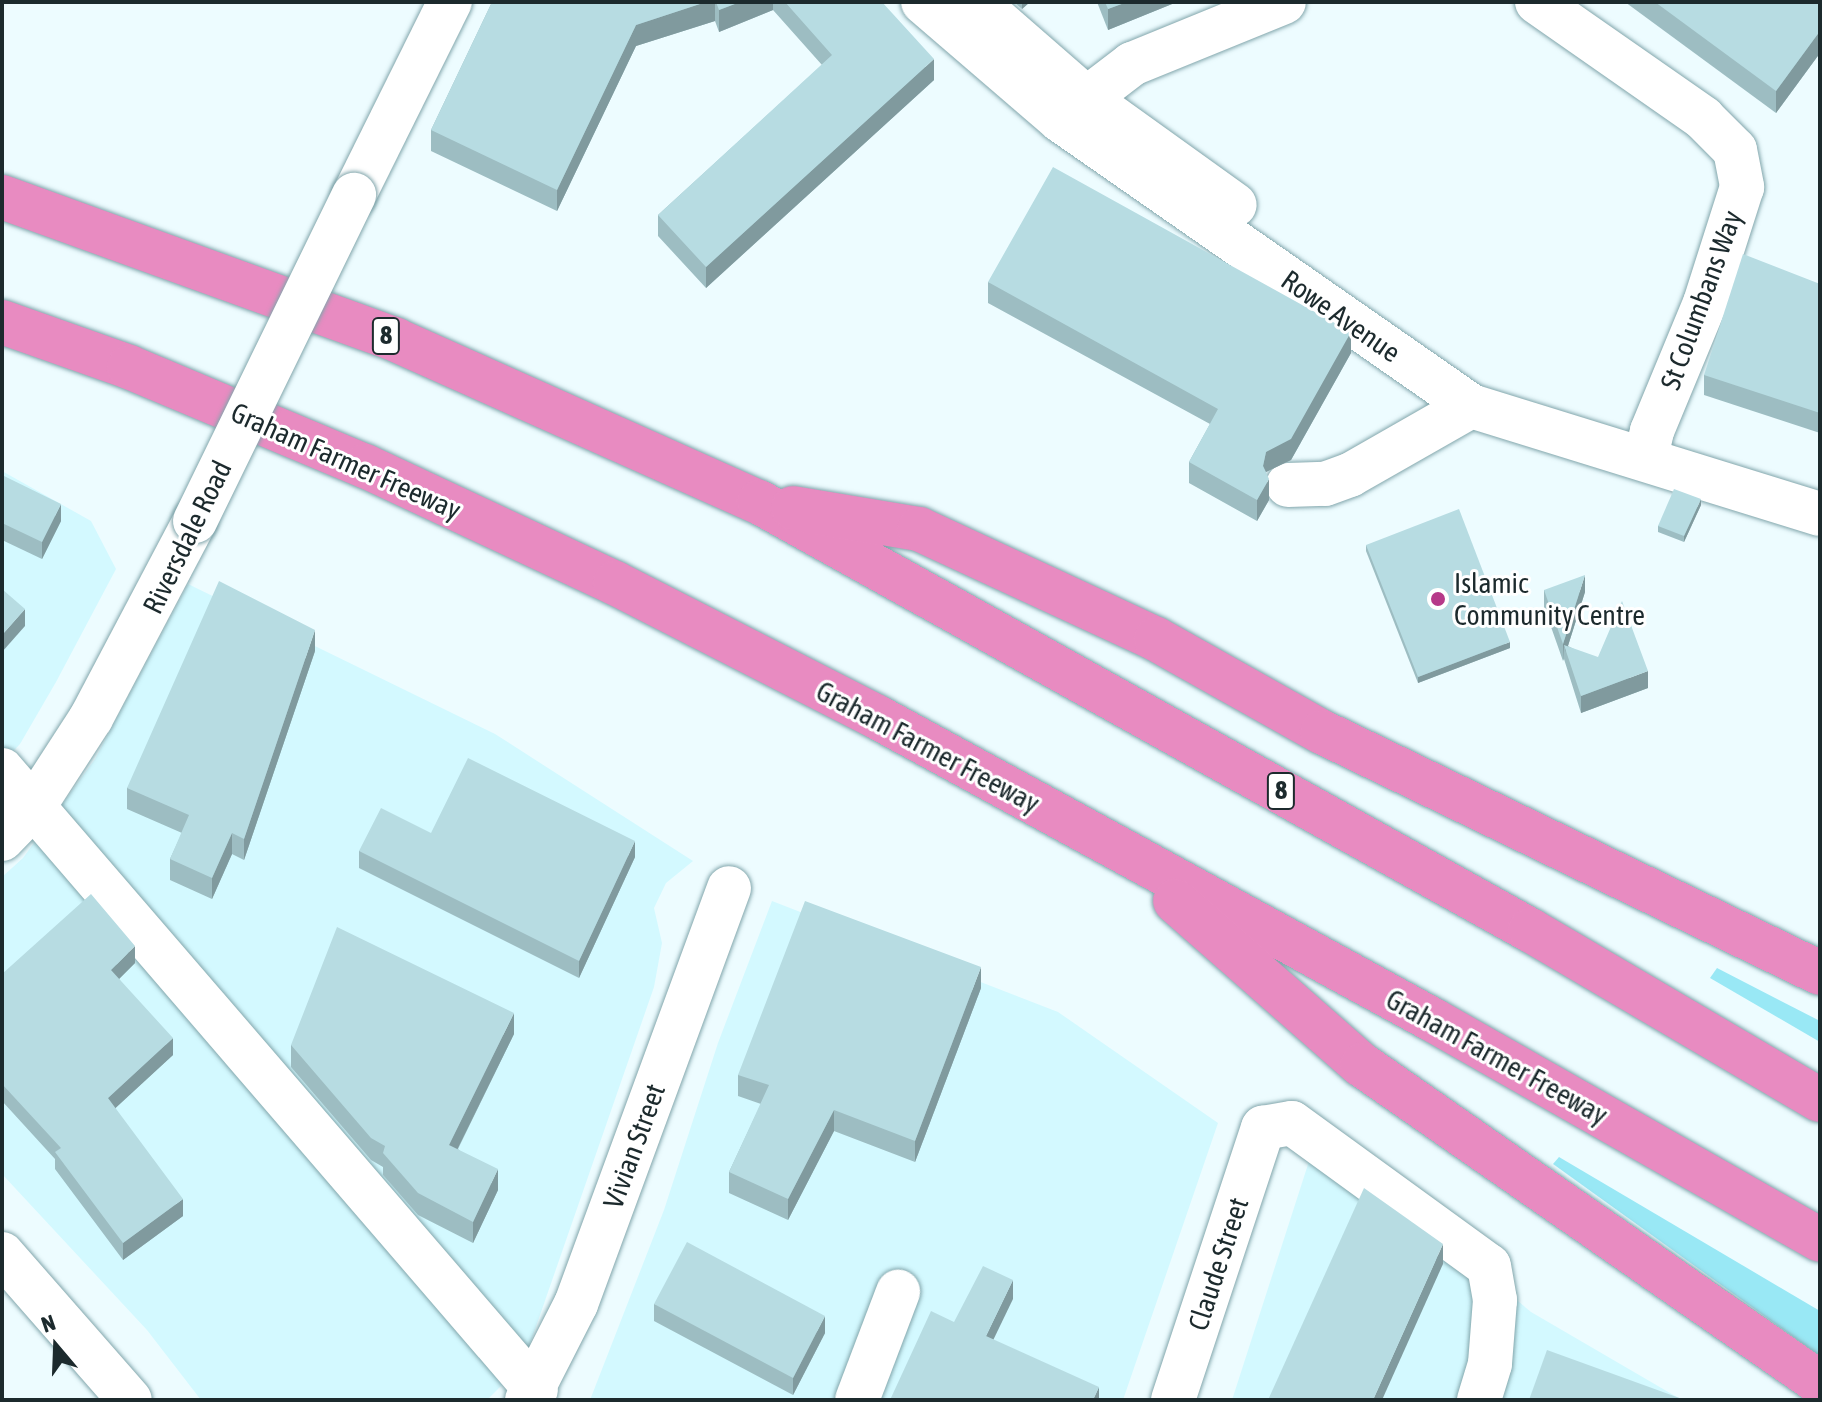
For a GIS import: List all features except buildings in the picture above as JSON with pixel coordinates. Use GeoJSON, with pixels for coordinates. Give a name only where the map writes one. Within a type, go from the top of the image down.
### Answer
{"type":"FeatureCollection","features":[{"type":"Feature","properties":{"kind":"highway","name":"8"},"geometry":{"type":"LineString","coordinates":[[2,197],[396,340],[759,502],[1516,922],[1820,1100]]}},
{"type":"Feature","properties":{"kind":"highway","name":"Graham Farmer Freeway"},"geometry":{"type":"LineString","coordinates":[[2,322],[129,367],[365,466],[615,583],[877,717],[1433,1020],[1820,1240]]}},
{"type":"Feature","properties":{"kind":"highway"},"geometry":{"type":"LineString","coordinates":[[759,502],[919,529],[1156,639],[1322,732],[1820,973]]}},
{"type":"Feature","properties":{"kind":"highway"},"geometry":{"type":"LineString","coordinates":[[1116,849],[1362,1065],[1820,1383]]}},
{"type":"Feature","properties":{"kind":"street","name":"Riversdale Road"},"geometry":{"type":"LineString","coordinates":[[2,839],[34,806],[91,718],[195,521],[450,2]]}},
{"type":"Feature","properties":{"kind":"street","name":"Rowe Avenue"},"geometry":{"type":"LineString","coordinates":[[923,2],[1073,109],[1471,406],[1820,485]]}},
{"type":"Feature","properties":{"kind":"street","name":"Rowe Avenue"},"geometry":{"type":"LineString","coordinates":[[976,2],[1073,109],[1473,371],[1512,393],[1649,444],[1820,514]]}},
{"type":"Feature","properties":{"kind":"street"},"geometry":{"type":"LineString","coordinates":[[1073,109],[1132,64],[1284,2]]}},
{"type":"Feature","properties":{"kind":"street","name":"St Columbans Way"},"geometry":{"type":"LineString","coordinates":[[1537,2],[1703,118],[1735,150],[1742,187],[1705,303],[1649,444]]}},
{"type":"Feature","properties":{"kind":"street"},"geometry":{"type":"LineString","coordinates":[[1288,485],[1325,484],[1350,475],[1471,406]]}},
{"type":"Feature","properties":{"kind":"street"},"geometry":{"type":"LineString","coordinates":[[2,770],[532,1395]]}},
{"type":"Feature","properties":{"kind":"street","name":"Vivian Street"},"geometry":{"type":"LineString","coordinates":[[532,1395],[576,1304],[729,888]]}},
{"type":"Feature","properties":{"kind":"street","name":"Claude Street"},"geometry":{"type":"LineString","coordinates":[[1173,1400],[1263,1128],[1292,1123],[1489,1266],[1493,1326],[1490,1364],[1479,1400]]}},
{"type":"Feature","properties":{"kind":"street"},"geometry":{"type":"LineString","coordinates":[[2,1254],[130,1400]]}},
{"type":"Feature","properties":{"kind":"street"},"geometry":{"type":"LineString","coordinates":[[857,1400],[898,1292]]}},
{"type":"Feature","properties":{"kind":"shaded area"},"geometry":{"type":"Polygon","coordinates":[[[2,471],[91,521],[116,569],[20,744],[2,763],[2,471]]]}},
{"type":"Feature","properties":{"kind":"shaded area"},"geometry":{"type":"Polygon","coordinates":[[[188,584],[495,734],[693,861],[666,883],[654,908],[662,943],[654,987],[523,1364],[487,1400],[201,1400],[147,1330],[2,1174],[2,877],[23,858],[95,759],[188,584]]]}},
{"type":"Feature","properties":{"kind":"shaded area"},"geometry":{"type":"Polygon","coordinates":[[[772,901],[1058,1012],[1218,1123],[1123,1400],[590,1400],[664,1210],[718,1043],[772,901]]]}},
{"type":"Feature","properties":{"kind":"shaded area"},"geometry":{"type":"Polygon","coordinates":[[[1717,968],[1820,1021],[1820,1042],[1710,978],[1717,968]]]}},
{"type":"Feature","properties":{"kind":"shaded area"},"geometry":{"type":"Polygon","coordinates":[[[1312,1152],[1465,1257],[1531,1312],[1682,1400],[1232,1400],[1312,1152]]]}},
{"type":"Feature","properties":{"kind":"shaded area"},"geometry":{"type":"Polygon","coordinates":[[[1559,1157],[1820,1311],[1820,1356],[1553,1164],[1559,1157]]]}},
{"type":"Feature","properties":{"kind":"place","name":"Islamic Community Centre"},"geometry":{"type":"Point","coordinates":[1438,599]}}]}
